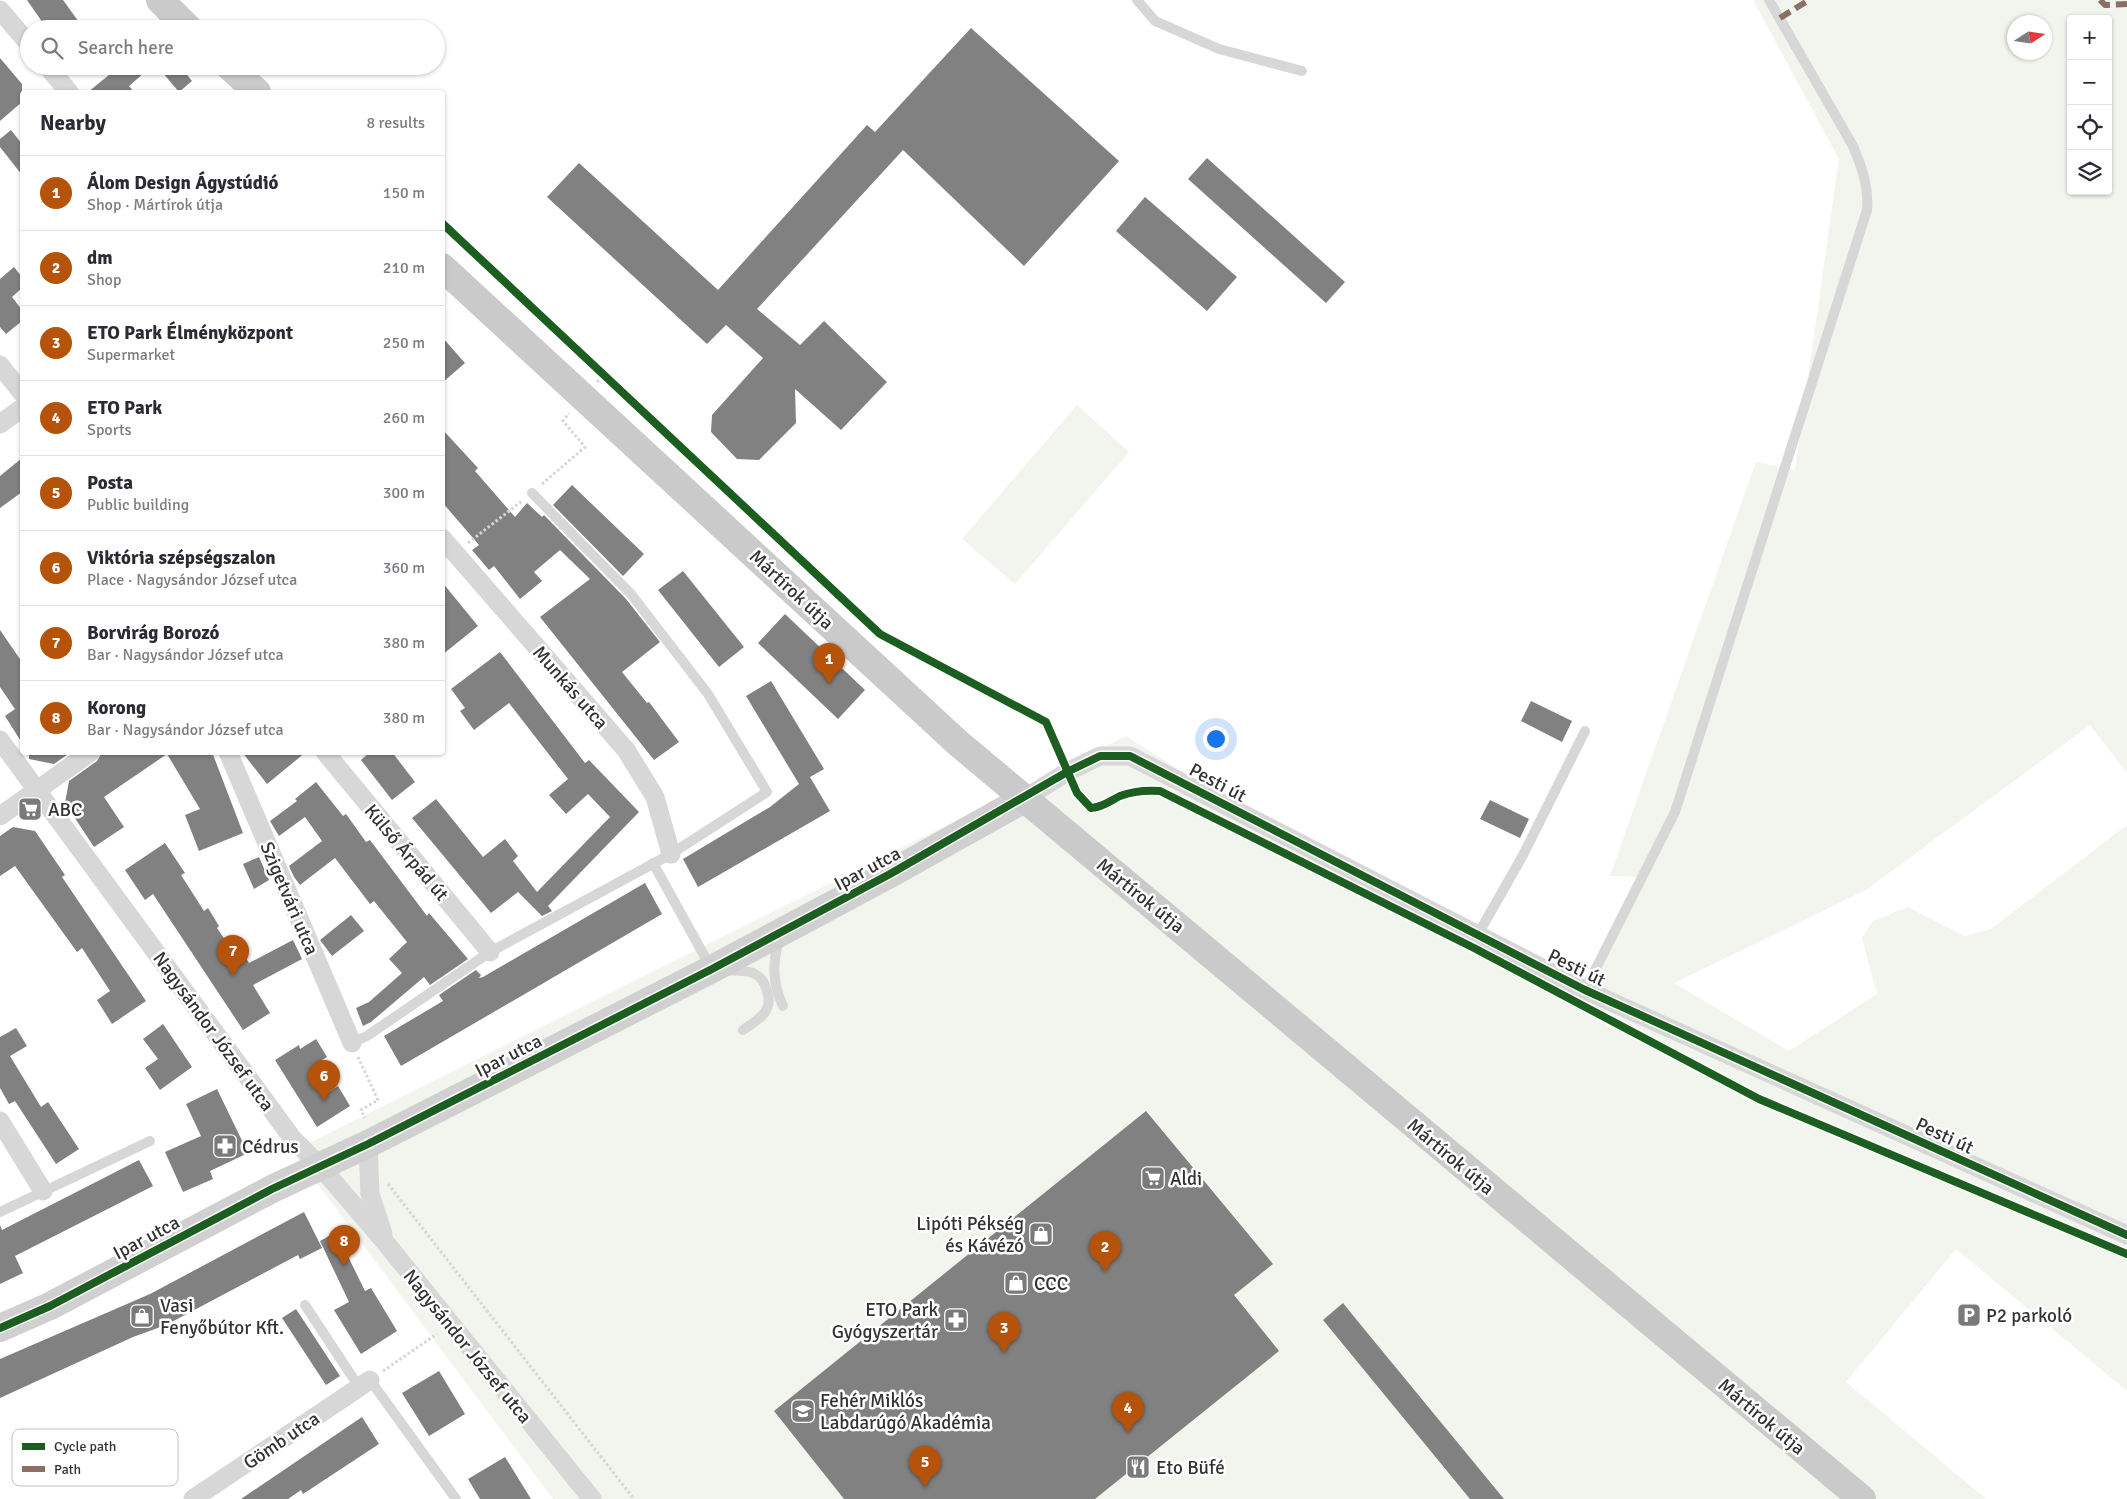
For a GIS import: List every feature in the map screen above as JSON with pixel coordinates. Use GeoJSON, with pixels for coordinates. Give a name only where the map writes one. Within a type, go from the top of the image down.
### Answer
{"type":"FeatureCollection","features":[{"type":"Feature","properties":{"kind":"main road"},"geometry":{"type":"LineString","coordinates":[[159,2],[179,20]]}},
{"type":"Feature","properties":{"kind":"main road"},"geometry":{"type":"LineString","coordinates":[[239,75],[255,90]]}},
{"type":"Feature","properties":{"kind":"main road","name":"Mártírok útja"},"geometry":{"type":"LineString","coordinates":[[445,270],[927,714],[1024,799],[1184,930],[1862,1499]]}},
{"type":"Feature","properties":{"kind":"street"},"geometry":{"type":"LineString","coordinates":[[0,10],[20,33]]}},
{"type":"Feature","properties":{"kind":"street"},"geometry":{"type":"LineString","coordinates":[[55,75],[67,90]]}},
{"type":"Feature","properties":{"kind":"street"},"geometry":{"type":"LineString","coordinates":[[0,365],[20,390]]}},
{"type":"Feature","properties":{"kind":"street"},"geometry":{"type":"LineString","coordinates":[[0,424],[20,409]]}},
{"type":"Feature","properties":{"kind":"street","name":"Munkás utca"},"geometry":{"type":"LineString","coordinates":[[445,541],[626,750],[655,797],[671,854]]}},
{"type":"Feature","properties":{"kind":"street","name":"Nagysándor József utca"},"geometry":{"type":"LineString","coordinates":[[0,740],[293,1139],[320,1166],[385,1242],[592,1499]]}},
{"type":"Feature","properties":{"kind":"street"},"geometry":{"type":"LineString","coordinates":[[0,816],[87,755]]}},
{"type":"Feature","properties":{"kind":"street","name":"Szigetvári utca"},"geometry":{"type":"LineString","coordinates":[[229,755],[352,1043]]}},
{"type":"Feature","properties":{"kind":"street","name":"Külső Árpád út"},"geometry":{"type":"LineString","coordinates":[[327,755],[490,952]]}},
{"type":"Feature","properties":{"kind":"street","name":"Pesti út"},"geometry":{"type":"LineString","coordinates":[[1024,799],[1068,772],[1100,756],[1130,756],[1586,990],[2127,1235]]}},
{"type":"Feature","properties":{"kind":"street","name":"Ipar utca"},"geometry":{"type":"LineString","coordinates":[[0,1328],[50,1306],[272,1189],[320,1166],[367,1131],[712,969],[1024,799]]}},
{"type":"Feature","properties":{"kind":"street"},"geometry":{"type":"LineString","coordinates":[[0,1121],[43,1191]]}},
{"type":"Feature","properties":{"kind":"street"},"geometry":{"type":"LineString","coordinates":[[367,1131],[370,1194],[385,1242]]}},
{"type":"Feature","properties":{"kind":"street","name":"Gömb utca"},"geometry":{"type":"LineString","coordinates":[[193,1499],[365,1384]]}},
{"type":"Feature","properties":{"kind":"lane"},"geometry":{"type":"LineString","coordinates":[[1137,0],[1155,21],[1219,49],[1302,71]]}},
{"type":"Feature","properties":{"kind":"lane"},"geometry":{"type":"LineString","coordinates":[[1586,990],[1675,812],[1867,210],[1869,194],[1864,170],[1853,146],[1769,0]]}},
{"type":"Feature","properties":{"kind":"lane"},"geometry":{"type":"LineString","coordinates":[[352,1043],[367,1036],[490,952],[671,854],[767,792],[708,694],[632,594],[532,493]]}},
{"type":"Feature","properties":{"kind":"lane"},"geometry":{"type":"LineString","coordinates":[[1478,936],[1522,857],[1585,732]]}},
{"type":"Feature","properties":{"kind":"lane"},"geometry":{"type":"LineString","coordinates":[[653,863],[712,969],[752,973],[761,978],[766,986],[770,1001],[767,1012],[743,1030]]}},
{"type":"Feature","properties":{"kind":"lane"},"geometry":{"type":"LineString","coordinates":[[782,932],[773,958],[778,995],[783,1006]]}},
{"type":"Feature","properties":{"kind":"lane"},"geometry":{"type":"LineString","coordinates":[[0,1212],[150,1141]]}},
{"type":"Feature","properties":{"kind":"lane"},"geometry":{"type":"LineString","coordinates":[[305,1305],[456,1499]]}},
{"type":"Feature","properties":{"kind":"path"},"geometry":{"type":"LineString","coordinates":[[596,382],[604,375]]}},
{"type":"Feature","properties":{"kind":"path"},"geometry":{"type":"LineString","coordinates":[[456,553],[532,493],[585,447],[563,421],[571,409]]}},
{"type":"Feature","properties":{"kind":"path"},"geometry":{"type":"LineString","coordinates":[[352,1043],[378,1100],[361,1110],[367,1131]]}},
{"type":"Feature","properties":{"kind":"path"},"geometry":{"type":"LineString","coordinates":[[386,1182],[634,1499]]}},
{"type":"Feature","properties":{"kind":"path"},"geometry":{"type":"LineString","coordinates":[[365,1384],[451,1324]]}},
{"type":"Feature","properties":{"kind":"shaded area"},"geometry":{"type":"Polygon","coordinates":[[[1753,0],[2127,0],[2127,773],[2090,725],[1866,890],[1674,983],[1789,1051],[1877,994],[1862,938],[1873,921],[1908,907],[1964,936],[1991,929],[2127,825],[2127,1391],[1956,1249],[1846,1382],[1986,1499],[553,1499],[293,1151],[1126,736],[1259,821],[1580,987],[1640,877],[1610,876],[1756,462],[1795,470],[1839,159],[1753,0]]]}},
{"type":"Feature","properties":{"kind":"shaded area"},"geometry":{"type":"Polygon","coordinates":[[[1077,405],[1129,452],[1015,584],[962,539],[1077,405]]]}},
{"type":"Feature","properties":{"kind":"building"},"geometry":{"type":"Polygon","coordinates":[[[27,0],[63,0],[77,20],[41,20],[27,0]]]}},
{"type":"Feature","properties":{"kind":"building"},"geometry":{"type":"Polygon","coordinates":[[[971,28],[1119,161],[1024,266],[903,150],[757,309],[800,345],[824,321],[887,382],[841,430],[795,389],[796,423],[759,460],[737,459],[711,432],[712,415],[763,358],[726,325],[707,344],[547,197],[579,163],[718,290],[867,125],[875,132],[971,28]]]}},
{"type":"Feature","properties":{"kind":"building"},"geometry":{"type":"Polygon","coordinates":[[[0,58],[22,84],[22,90],[20,90],[20,104],[0,121],[0,58]]]}},
{"type":"Feature","properties":{"kind":"building"},"geometry":{"type":"Polygon","coordinates":[[[109,75],[142,75],[129,86],[132,90],[90,90],[109,75]]]}},
{"type":"Feature","properties":{"kind":"building"},"geometry":{"type":"Polygon","coordinates":[[[165,75],[187,75],[192,81],[181,90],[177,90],[165,75]]]}},
{"type":"Feature","properties":{"kind":"building"},"geometry":{"type":"Polygon","coordinates":[[[11,130],[20,141],[20,172],[0,147],[0,139],[11,130]]]}},
{"type":"Feature","properties":{"kind":"building"},"geometry":{"type":"Polygon","coordinates":[[[1207,158],[1345,282],[1326,303],[1188,179],[1207,158]]]}},
{"type":"Feature","properties":{"kind":"building"},"geometry":{"type":"Polygon","coordinates":[[[1145,197],[1237,277],[1207,311],[1116,231],[1145,197]]]}},
{"type":"Feature","properties":{"kind":"building"},"geometry":{"type":"Polygon","coordinates":[[[14,267],[20,274],[20,290],[12,297],[20,307],[20,323],[6,334],[0,327],[0,279],[14,267]]]}},
{"type":"Feature","properties":{"kind":"building"},"geometry":{"type":"Polygon","coordinates":[[[445,340],[465,363],[445,380],[445,340]]]}},
{"type":"Feature","properties":{"kind":"building"},"geometry":{"type":"Polygon","coordinates":[[[445,432],[478,468],[475,471],[515,517],[527,503],[542,517],[544,515],[626,599],[660,642],[622,672],[647,703],[649,702],[679,742],[654,760],[540,617],[590,579],[560,550],[534,572],[542,581],[520,599],[494,566],[489,570],[472,550],[479,545],[445,505],[445,432]]]}},
{"type":"Feature","properties":{"kind":"building"},"geometry":{"type":"Polygon","coordinates":[[[20,460],[20,493],[0,508],[0,476],[20,460]]]}},
{"type":"Feature","properties":{"kind":"building"},"geometry":{"type":"Polygon","coordinates":[[[572,485],[644,554],[623,576],[553,505],[572,485]]]}},
{"type":"Feature","properties":{"kind":"building"},"geometry":{"type":"Polygon","coordinates":[[[683,571],[744,647],[719,667],[658,590],[683,571]]]}},
{"type":"Feature","properties":{"kind":"building"},"geometry":{"type":"Polygon","coordinates":[[[445,586],[478,626],[445,653],[445,586]]]}},
{"type":"Feature","properties":{"kind":"building"},"geometry":{"type":"Polygon","coordinates":[[[785,614],[865,690],[838,719],[758,643],[785,614]]]}},
{"type":"Feature","properties":{"kind":"building"},"geometry":{"type":"Polygon","coordinates":[[[0,630],[20,659],[20,740],[5,716],[15,709],[0,687],[0,630]]]}},
{"type":"Feature","properties":{"kind":"building"},"geometry":{"type":"Polygon","coordinates":[[[500,652],[585,763],[589,760],[639,812],[548,906],[552,911],[542,916],[518,892],[491,913],[412,818],[436,799],[483,857],[505,839],[518,856],[513,861],[537,892],[610,817],[588,794],[566,814],[549,795],[568,779],[509,703],[474,730],[460,711],[465,708],[451,689],[500,652]]]}},
{"type":"Feature","properties":{"kind":"building"},"geometry":{"type":"Polygon","coordinates":[[[771,681],[824,769],[810,777],[830,811],[698,887],[683,859],[770,807],[799,784],[746,696],[771,681]]]}},
{"type":"Feature","properties":{"kind":"building"},"geometry":{"type":"Polygon","coordinates":[[[1531,701],[1572,721],[1562,742],[1521,721],[1531,701]]]}},
{"type":"Feature","properties":{"kind":"building"},"geometry":{"type":"Polygon","coordinates":[[[29,755],[67,755],[54,764],[29,759],[29,755]]]}},
{"type":"Feature","properties":{"kind":"building"},"geometry":{"type":"Polygon","coordinates":[[[100,755],[166,755],[104,797],[124,827],[94,847],[65,803],[69,781],[97,761],[100,755]]]}},
{"type":"Feature","properties":{"kind":"building"},"geometry":{"type":"Polygon","coordinates":[[[168,755],[213,755],[243,833],[199,851],[185,815],[200,809],[168,755]]]}},
{"type":"Feature","properties":{"kind":"building"},"geometry":{"type":"Polygon","coordinates":[[[244,755],[302,755],[267,784],[244,755]]]}},
{"type":"Feature","properties":{"kind":"building"},"geometry":{"type":"Polygon","coordinates":[[[367,755],[394,755],[415,782],[392,800],[361,760],[367,755]]]}},
{"type":"Feature","properties":{"kind":"building"},"geometry":{"type":"Polygon","coordinates":[[[316,782],[343,816],[346,814],[366,842],[370,840],[427,916],[429,913],[468,959],[430,985],[424,977],[371,1022],[363,1026],[356,1008],[369,1002],[402,973],[389,959],[407,942],[374,901],[370,904],[335,858],[300,885],[294,877],[289,866],[322,841],[305,817],[279,836],[270,821],[297,801],[295,799],[316,782]]]}},
{"type":"Feature","properties":{"kind":"building"},"geometry":{"type":"Polygon","coordinates":[[[1490,800],[1529,819],[1520,838],[1480,819],[1490,800]]]}},
{"type":"Feature","properties":{"kind":"building"},"geometry":{"type":"Polygon","coordinates":[[[13,827],[35,831],[65,875],[62,877],[146,1001],[112,1024],[97,1000],[110,991],[82,948],[77,952],[15,866],[0,876],[0,836],[13,827]]]}},
{"type":"Feature","properties":{"kind":"building"},"geometry":{"type":"Polygon","coordinates":[[[165,843],[185,873],[181,875],[204,911],[208,908],[219,926],[217,928],[234,953],[240,949],[249,963],[293,940],[302,959],[253,985],[270,1013],[243,1030],[153,894],[145,900],[125,870],[165,843]]]}},
{"type":"Feature","properties":{"kind":"building"},"geometry":{"type":"Polygon","coordinates":[[[259,857],[269,880],[254,889],[243,864],[259,857]]]}},
{"type":"Feature","properties":{"kind":"building"},"geometry":{"type":"Polygon","coordinates":[[[645,883],[662,914],[401,1066],[384,1036],[443,1001],[439,995],[476,970],[481,975],[479,978],[483,977],[645,883]]]}},
{"type":"Feature","properties":{"kind":"building"},"geometry":{"type":"Polygon","coordinates":[[[351,915],[364,931],[332,956],[320,940],[351,915]]]}},
{"type":"Feature","properties":{"kind":"building"},"geometry":{"type":"Polygon","coordinates":[[[163,1024],[192,1067],[160,1090],[145,1068],[158,1059],[143,1039],[163,1024]]]}},
{"type":"Feature","properties":{"kind":"building"},"geometry":{"type":"Polygon","coordinates":[[[16,1028],[27,1046],[10,1056],[41,1107],[48,1102],[79,1149],[56,1164],[15,1101],[9,1104],[0,1088],[0,1037],[16,1028]]]}},
{"type":"Feature","properties":{"kind":"building"},"geometry":{"type":"Polygon","coordinates":[[[316,1039],[327,1057],[311,1067],[326,1094],[338,1086],[350,1106],[317,1127],[275,1060],[299,1045],[300,1049],[316,1039]]]}},
{"type":"Feature","properties":{"kind":"building"},"geometry":{"type":"Polygon","coordinates":[[[217,1089],[248,1153],[210,1171],[213,1179],[183,1192],[165,1152],[201,1136],[186,1104],[217,1089]]]}},
{"type":"Feature","properties":{"kind":"building"},"geometry":{"type":"Polygon","coordinates":[[[1146,1111],[1273,1264],[1234,1295],[1279,1351],[1095,1499],[844,1499],[774,1411],[1146,1111]]]}},
{"type":"Feature","properties":{"kind":"building"},"geometry":{"type":"Polygon","coordinates":[[[139,1160],[153,1186],[15,1256],[23,1273],[0,1284],[0,1225],[2,1230],[139,1160]]]}},
{"type":"Feature","properties":{"kind":"building"},"geometry":{"type":"Polygon","coordinates":[[[304,1212],[322,1248],[300,1259],[298,1255],[166,1325],[133,1337],[0,1398],[0,1359],[150,1294],[304,1212]]]}},
{"type":"Feature","properties":{"kind":"building"},"geometry":{"type":"Polygon","coordinates":[[[336,1232],[365,1291],[371,1288],[397,1331],[361,1354],[334,1310],[349,1302],[320,1241],[336,1232]]]}},
{"type":"Feature","properties":{"kind":"building"},"geometry":{"type":"Polygon","coordinates":[[[1343,1303],[1504,1499],[1470,1499],[1323,1320],[1343,1303]]]}},
{"type":"Feature","properties":{"kind":"building"},"geometry":{"type":"Polygon","coordinates":[[[296,1309],[340,1376],[326,1385],[282,1318],[296,1309]]]}},
{"type":"Feature","properties":{"kind":"building"},"geometry":{"type":"Polygon","coordinates":[[[439,1371],[465,1414],[429,1436],[402,1393],[439,1371]]]}},
{"type":"Feature","properties":{"kind":"building"},"geometry":{"type":"Polygon","coordinates":[[[362,1417],[379,1444],[303,1494],[301,1490],[288,1499],[241,1499],[362,1417]]]}},
{"type":"Feature","properties":{"kind":"building"},"geometry":{"type":"Polygon","coordinates":[[[505,1457],[531,1499],[480,1499],[468,1479],[505,1457]]]}},
{"type":"Feature","properties":{"kind":"marked path"},"geometry":{"type":"LineString","coordinates":[[1780,18],[1809,0]]}},
{"type":"Feature","properties":{"kind":"marked path"},"geometry":{"type":"LineString","coordinates":[[2100,0],[2105,5],[2127,4]]}},
{"type":"Feature","properties":{"kind":"cycle path"},"geometry":{"type":"LineString","coordinates":[[445,226],[880,634],[1046,722],[1077,793],[1091,808],[1103,805],[1130,793],[1160,791],[1474,948],[1759,1099],[2127,1254]]}},
{"type":"Feature","properties":{"kind":"cycle path"},"geometry":{"type":"LineString","coordinates":[[0,1328],[50,1306],[272,1189],[368,1144],[712,969],[890,874],[1067,772],[1100,756],[1130,756],[1585,990],[2127,1235]]}},
{"type":"Feature","properties":{"kind":"place","name":"Álom Design Ágystúdió"},"geometry":{"type":"Point","coordinates":[829,684]}},
{"type":"Feature","properties":{"kind":"place","name":"ABC"},"geometry":{"type":"Point","coordinates":[30,809]}},
{"type":"Feature","properties":{"kind":"place","name":"Borvirág Borozó"},"geometry":{"type":"Point","coordinates":[233,976]}},
{"type":"Feature","properties":{"kind":"place","name":"Viktória szépségszalon"},"geometry":{"type":"Point","coordinates":[324,1101]}},
{"type":"Feature","properties":{"kind":"place","name":"Cédrus"},"geometry":{"type":"Point","coordinates":[225,1146]}},
{"type":"Feature","properties":{"kind":"place","name":"Aldi"},"geometry":{"type":"Point","coordinates":[1153,1178]}},
{"type":"Feature","properties":{"kind":"place","name":"Lipóti Pékség és Kávézó"},"geometry":{"type":"Point","coordinates":[1041,1234]}},
{"type":"Feature","properties":{"kind":"place","name":"Korong"},"geometry":{"type":"Point","coordinates":[344,1266]}},
{"type":"Feature","properties":{"kind":"place","name":"dm"},"geometry":{"type":"Point","coordinates":[1105,1272]}},
{"type":"Feature","properties":{"kind":"place","name":"CCC"},"geometry":{"type":"Point","coordinates":[1016,1283]}},
{"type":"Feature","properties":{"kind":"place","name":"P2 parkoló"},"geometry":{"type":"Point","coordinates":[1969,1315]}},
{"type":"Feature","properties":{"kind":"place","name":"Vasi Fenyőbútor Kft."},"geometry":{"type":"Point","coordinates":[142,1316]}},
{"type":"Feature","properties":{"kind":"place","name":"ETO Park Gyógyszertár"},"geometry":{"type":"Point","coordinates":[956,1320]}},
{"type":"Feature","properties":{"kind":"place","name":"ETO Park Élményközpont"},"geometry":{"type":"Point","coordinates":[1004,1353]}},
{"type":"Feature","properties":{"kind":"place","name":"Fehér Miklós Labdarúgó Akadémia"},"geometry":{"type":"Point","coordinates":[803,1411]}},
{"type":"Feature","properties":{"kind":"place","name":"ETO Park"},"geometry":{"type":"Point","coordinates":[1128,1433]}},
{"type":"Feature","properties":{"kind":"place","name":"Eto Büfé"},"geometry":{"type":"Point","coordinates":[1138,1467]}},
{"type":"Feature","properties":{"kind":"place","name":"Posta"},"geometry":{"type":"Point","coordinates":[925,1487]}}]}
